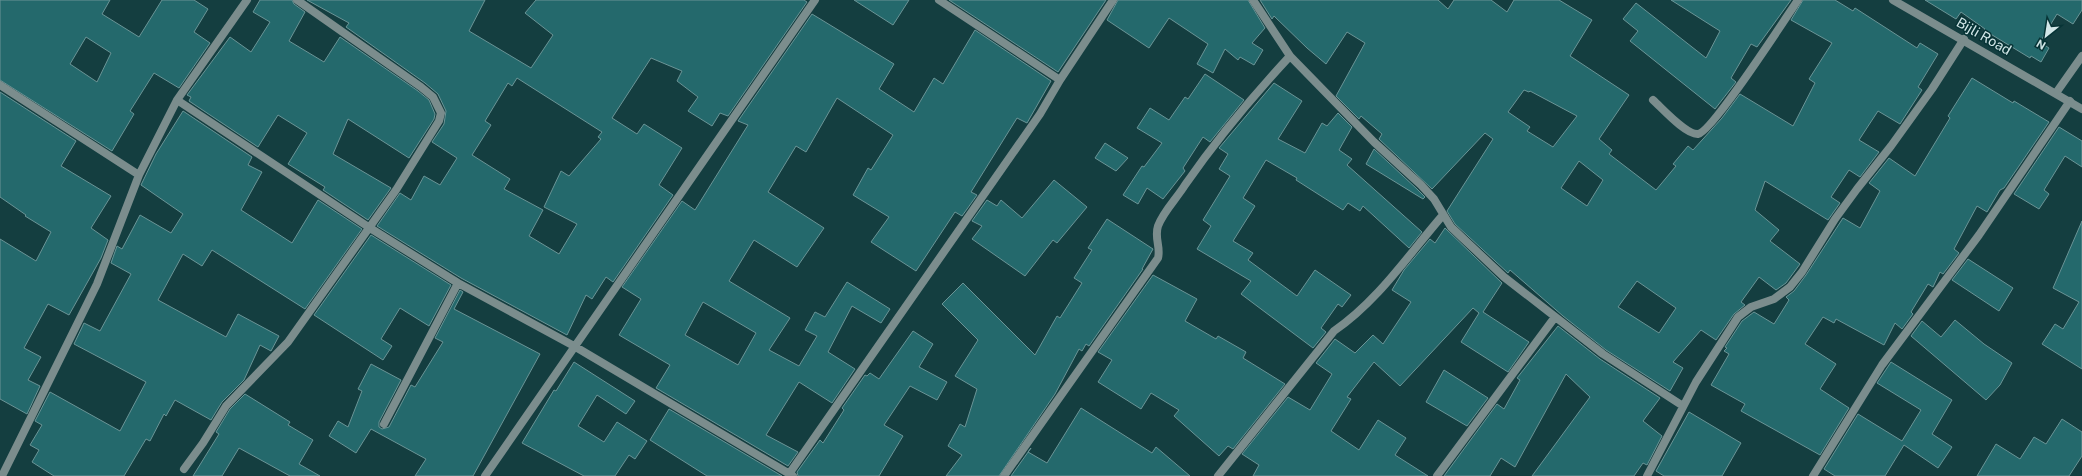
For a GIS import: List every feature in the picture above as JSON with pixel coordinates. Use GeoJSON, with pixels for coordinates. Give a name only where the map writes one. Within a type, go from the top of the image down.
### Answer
{"type":"FeatureCollection","features":[{"type":"Feature","properties":{"kind":"street"},"geometry":{"type":"LineString","coordinates":[[2,476],[97,284],[139,175],[177,100],[247,0]]}},
{"type":"Feature","properties":{"kind":"street"},"geometry":{"type":"LineString","coordinates":[[184,469],[203,443],[226,406],[288,342],[396,190],[438,121],[441,113],[440,108],[433,97],[421,87],[297,0]]}},
{"type":"Feature","properties":{"kind":"street"},"geometry":{"type":"LineString","coordinates":[[485,476],[815,0]]}},
{"type":"Feature","properties":{"kind":"street"},"geometry":{"type":"LineString","coordinates":[[939,0],[1060,80]]}},
{"type":"Feature","properties":{"kind":"street"},"geometry":{"type":"LineString","coordinates":[[177,100],[370,228],[458,283],[574,346],[791,475],[1040,114],[1060,80],[1113,0]]}},
{"type":"Feature","properties":{"kind":"street"},"geometry":{"type":"LineString","coordinates":[[1253,0],[1290,56],[1342,110],[1421,185],[1434,199],[1451,227],[1474,249],[1555,317],[1602,354],[1683,406]]}},
{"type":"Feature","properties":{"kind":"street"},"geometry":{"type":"LineString","coordinates":[[1653,100],[1690,133],[1699,134],[1705,130],[1727,103],[1798,0]]}},
{"type":"Feature","properties":{"kind":"street","name":"Bijli Road"},"geometry":{"type":"LineString","coordinates":[[1893,0],[1964,39],[2082,109]]}},
{"type":"Feature","properties":{"kind":"street"},"geometry":{"type":"LineString","coordinates":[[1647,476],[1683,406],[1738,317],[1751,307],[1774,299],[1790,287],[1802,272],[1835,219],[1932,89],[1964,39]]}},
{"type":"Feature","properties":{"kind":"street"},"geometry":{"type":"LineString","coordinates":[[1004,476],[1158,258],[1160,251],[1156,236],[1159,224],[1174,201],[1247,102],[1290,56]]}},
{"type":"Feature","properties":{"kind":"street"},"geometry":{"type":"LineString","coordinates":[[2056,93],[2082,56]]}},
{"type":"Feature","properties":{"kind":"street"},"geometry":{"type":"LineString","coordinates":[[0,85],[139,175]]}},
{"type":"Feature","properties":{"kind":"street"},"geometry":{"type":"LineString","coordinates":[[1813,476],[1882,365],[1979,235],[2070,101]]}},
{"type":"Feature","properties":{"kind":"street"},"geometry":{"type":"LineString","coordinates":[[1218,476],[1334,331],[1352,319],[1371,300],[1443,215]]}},
{"type":"Feature","properties":{"kind":"street"},"geometry":{"type":"LineString","coordinates":[[384,424],[458,283]]}},
{"type":"Feature","properties":{"kind":"street"},"geometry":{"type":"LineString","coordinates":[[1437,476],[1555,317]]}},
{"type":"Feature","properties":{"kind":"building"},"geometry":{"type":"Polygon","coordinates":[[[0,0],[110,0],[102,14],[139,37],[162,0],[194,0],[208,9],[194,32],[210,43],[179,88],[154,73],[130,111],[134,114],[112,151],[0,80],[0,0]],[[86,37],[70,64],[97,82],[111,53],[86,37]]]}},
{"type":"Feature","properties":{"kind":"building"},"geometry":{"type":"Polygon","coordinates":[[[260,0],[292,0],[294,4],[305,12],[289,41],[324,62],[340,37],[429,100],[435,114],[434,119],[409,158],[348,119],[333,154],[391,188],[368,220],[323,190],[325,187],[288,164],[307,133],[278,115],[258,147],[189,101],[191,97],[187,95],[230,37],[251,52],[270,22],[253,12],[260,0]]]}},
{"type":"Feature","properties":{"kind":"building"},"geometry":{"type":"Polygon","coordinates":[[[307,0],[485,0],[469,31],[531,68],[553,35],[525,13],[536,0],[804,0],[807,2],[728,116],[720,113],[712,126],[688,111],[698,97],[677,81],[682,71],[651,58],[612,118],[637,134],[644,124],[682,148],[659,185],[673,195],[613,282],[606,277],[592,299],[586,295],[567,335],[461,278],[377,226],[400,193],[411,200],[424,176],[440,185],[457,158],[432,142],[444,124],[446,111],[438,94],[425,83],[346,27],[349,23],[307,0]],[[517,78],[512,86],[508,83],[485,121],[491,125],[472,155],[510,179],[504,189],[543,210],[529,236],[559,254],[577,224],[544,207],[561,171],[569,176],[601,139],[598,137],[602,132],[517,78]]]}},
{"type":"Feature","properties":{"kind":"building"},"geometry":{"type":"Polygon","coordinates":[[[854,0],[909,0],[893,25],[854,0]]]}},
{"type":"Feature","properties":{"kind":"building"},"geometry":{"type":"Polygon","coordinates":[[[949,0],[1106,0],[1058,72],[949,0]]]}},
{"type":"Feature","properties":{"kind":"building"},"geometry":{"type":"Polygon","coordinates":[[[1118,0],[1248,0],[1265,28],[1252,43],[1263,50],[1254,65],[1240,57],[1238,60],[1225,49],[1213,73],[1197,64],[1208,44],[1169,18],[1149,48],[1107,20],[1118,0]]]}},
{"type":"Feature","properties":{"kind":"building"},"geometry":{"type":"Polygon","coordinates":[[[1260,0],[1438,0],[1448,9],[1454,0],[1491,0],[1507,12],[1514,0],[1559,0],[1592,20],[1570,56],[1629,95],[1599,139],[1612,150],[1609,154],[1656,190],[1676,166],[1673,164],[1688,146],[1693,150],[1722,118],[1740,94],[1793,126],[1815,83],[1809,79],[1832,43],[1791,20],[1803,0],[1835,0],[1853,11],[1855,8],[1917,48],[1920,43],[1938,54],[1918,87],[1922,90],[1900,124],[1878,111],[1859,140],[1879,152],[1860,177],[1849,170],[1831,197],[1840,203],[1828,220],[1765,181],[1755,210],[1779,230],[1770,241],[1800,264],[1786,283],[1776,290],[1759,277],[1741,302],[1745,305],[1734,314],[1716,340],[1701,330],[1673,362],[1683,368],[1670,391],[1606,350],[1563,316],[1510,270],[1508,273],[1455,224],[1447,211],[1493,139],[1485,133],[1432,189],[1379,139],[1382,134],[1361,116],[1359,119],[1336,96],[1365,43],[1347,32],[1326,64],[1274,16],[1272,19],[1260,0]],[[1524,90],[1508,112],[1530,127],[1527,131],[1553,147],[1577,116],[1530,91],[1524,90]],[[1579,161],[1561,188],[1587,206],[1603,180],[1579,161]],[[1637,281],[1618,307],[1659,333],[1676,308],[1637,281]]]}},
{"type":"Feature","properties":{"kind":"building"},"geometry":{"type":"Polygon","coordinates":[[[1671,0],[1791,0],[1757,47],[1751,44],[1731,78],[1736,82],[1715,109],[1630,41],[1638,31],[1623,19],[1636,3],[1706,58],[1720,31],[1671,0]]]}},
{"type":"Feature","properties":{"kind":"building"},"geometry":{"type":"Polygon","coordinates":[[[1925,0],[2082,0],[2082,10],[2073,24],[2057,14],[2040,42],[2049,48],[2041,62],[2031,56],[2030,58],[1984,30],[1985,29],[1961,12],[1956,19],[1925,0]]]}},
{"type":"Feature","properties":{"kind":"building"},"geometry":{"type":"Polygon","coordinates":[[[812,14],[894,64],[879,89],[914,112],[934,78],[943,84],[975,30],[1051,81],[1027,123],[1017,118],[971,192],[977,195],[962,216],[955,212],[916,271],[871,242],[889,217],[853,195],[868,168],[871,170],[893,135],[837,98],[806,152],[796,146],[768,192],[824,228],[797,267],[754,240],[729,281],[790,318],[769,350],[799,366],[817,336],[805,330],[815,312],[825,317],[847,282],[890,309],[881,323],[852,306],[828,352],[855,369],[832,403],[799,382],[766,435],[798,452],[788,466],[656,388],[670,365],[619,335],[641,299],[622,287],[682,201],[695,210],[748,125],[738,121],[812,14]],[[703,302],[685,335],[738,365],[756,333],[703,302]]]}},
{"type":"Feature","properties":{"kind":"building"},"geometry":{"type":"Polygon","coordinates":[[[1205,74],[1244,100],[1210,142],[1203,137],[1183,168],[1185,171],[1163,199],[1147,188],[1138,204],[1123,195],[1142,166],[1144,167],[1162,143],[1137,128],[1150,108],[1169,120],[1185,97],[1188,99],[1205,74]]]}},
{"type":"Feature","properties":{"kind":"building"},"geometry":{"type":"Polygon","coordinates":[[[1972,78],[2013,103],[2014,101],[2049,122],[2004,188],[2000,190],[1987,212],[1977,206],[1954,249],[1959,253],[1943,274],[1940,272],[1933,287],[1928,284],[1911,312],[1913,314],[1902,329],[1895,323],[1884,345],[1836,319],[1834,323],[1823,317],[1805,344],[1836,364],[1820,389],[1849,408],[1820,455],[1741,411],[1745,404],[1711,385],[1729,354],[1724,351],[1727,348],[1725,347],[1742,321],[1754,312],[1774,324],[1789,300],[1786,297],[1794,291],[1806,275],[1843,218],[1860,228],[1880,191],[1869,183],[1889,158],[1915,176],[1950,118],[1948,116],[1972,78]]]}},
{"type":"Feature","properties":{"kind":"building"},"geometry":{"type":"Polygon","coordinates":[[[1274,83],[1302,101],[1278,139],[1305,153],[1322,123],[1327,126],[1338,113],[1352,127],[1339,150],[1352,159],[1347,165],[1422,232],[1409,248],[1363,206],[1360,211],[1348,203],[1343,210],[1296,180],[1297,178],[1266,160],[1243,198],[1255,206],[1233,241],[1253,253],[1248,260],[1297,296],[1315,270],[1351,295],[1342,307],[1338,304],[1321,328],[1326,332],[1313,348],[1241,294],[1251,281],[1197,249],[1211,226],[1203,220],[1230,176],[1219,169],[1228,154],[1219,148],[1274,83]]]}},
{"type":"Feature","properties":{"kind":"building"},"geometry":{"type":"Polygon","coordinates":[[[0,92],[76,141],[61,166],[111,196],[91,228],[108,240],[101,258],[69,315],[48,304],[24,348],[41,357],[28,380],[40,386],[27,414],[0,399],[0,239],[36,261],[51,232],[25,216],[26,215],[0,197],[0,92]]]}},
{"type":"Feature","properties":{"kind":"building"},"geometry":{"type":"Polygon","coordinates":[[[183,111],[252,157],[248,165],[262,172],[241,210],[292,243],[318,200],[362,229],[305,309],[212,250],[202,266],[183,254],[158,300],[226,337],[238,314],[279,336],[271,351],[260,345],[244,380],[222,402],[211,420],[175,400],[166,416],[164,414],[150,441],[146,439],[124,476],[54,476],[32,462],[39,450],[30,445],[42,425],[35,421],[50,392],[120,431],[146,382],[74,344],[84,323],[100,331],[131,274],[111,263],[117,246],[122,249],[140,215],[171,233],[183,214],[141,185],[156,154],[183,111]]]}},
{"type":"Feature","properties":{"kind":"building"},"geometry":{"type":"Polygon","coordinates":[[[2059,127],[2082,141],[2082,167],[2065,156],[2044,190],[2049,194],[2039,209],[2014,194],[2059,127]]]}},
{"type":"Feature","properties":{"kind":"building"},"geometry":{"type":"Polygon","coordinates":[[[1105,143],[1128,158],[1116,171],[1095,158],[1105,143]]]}},
{"type":"Feature","properties":{"kind":"building"},"geometry":{"type":"Polygon","coordinates":[[[1374,149],[1425,197],[1423,199],[1366,164],[1374,149]]]}},
{"type":"Feature","properties":{"kind":"building"},"geometry":{"type":"Polygon","coordinates":[[[1054,180],[1087,207],[1057,243],[1053,240],[1025,276],[972,239],[982,226],[972,221],[987,200],[997,206],[1001,200],[1022,218],[1054,180]]]}},
{"type":"Feature","properties":{"kind":"building"},"geometry":{"type":"Polygon","coordinates":[[[1107,219],[1153,249],[1143,269],[1089,346],[1086,344],[1082,351],[1079,349],[1055,394],[999,476],[946,476],[962,455],[948,446],[960,424],[965,427],[977,389],[955,376],[978,340],[942,304],[963,283],[1035,355],[1057,316],[1060,318],[1082,283],[1074,278],[1092,250],[1088,248],[1107,219]]]}},
{"type":"Feature","properties":{"kind":"building"},"geometry":{"type":"Polygon","coordinates":[[[2082,221],[2082,369],[2042,344],[2055,324],[2063,329],[2079,302],[2053,288],[2082,221]]]}},
{"type":"Feature","properties":{"kind":"building"},"geometry":{"type":"Polygon","coordinates":[[[1445,228],[1502,283],[1483,312],[1529,342],[1508,372],[1461,342],[1479,313],[1473,308],[1400,386],[1374,362],[1347,397],[1351,399],[1331,431],[1359,450],[1378,420],[1406,438],[1395,455],[1428,476],[1253,476],[1259,465],[1242,454],[1288,397],[1310,410],[1332,374],[1316,363],[1335,339],[1355,353],[1373,335],[1383,344],[1411,302],[1392,290],[1404,270],[1430,239],[1435,243],[1445,228]]]}},
{"type":"Feature","properties":{"kind":"building"},"geometry":{"type":"Polygon","coordinates":[[[371,235],[451,285],[429,326],[400,308],[381,339],[392,346],[383,360],[314,315],[371,235]]]}},
{"type":"Feature","properties":{"kind":"building"},"geometry":{"type":"Polygon","coordinates":[[[1968,259],[2013,288],[1999,311],[1952,280],[1968,259]]]}},
{"type":"Feature","properties":{"kind":"building"},"geometry":{"type":"Polygon","coordinates":[[[1153,275],[1197,299],[1185,321],[1216,339],[1218,336],[1246,352],[1243,358],[1285,384],[1233,449],[1228,446],[1219,456],[1174,416],[1179,410],[1151,393],[1141,409],[1098,382],[1112,360],[1098,352],[1153,275]]]}},
{"type":"Feature","properties":{"kind":"building"},"geometry":{"type":"Polygon","coordinates":[[[460,290],[463,292],[454,309],[540,354],[473,476],[415,476],[426,459],[371,429],[356,453],[329,436],[338,421],[348,427],[362,391],[358,389],[371,364],[401,380],[379,422],[379,427],[382,429],[389,427],[411,385],[415,387],[443,342],[435,338],[460,290]]]}},
{"type":"Feature","properties":{"kind":"building"},"geometry":{"type":"Polygon","coordinates":[[[1955,320],[1984,344],[2012,363],[2000,385],[1986,400],[1911,336],[1922,321],[1941,337],[1955,320]]]}},
{"type":"Feature","properties":{"kind":"building"},"geometry":{"type":"Polygon","coordinates":[[[1558,326],[1600,359],[1660,398],[1643,421],[1662,436],[1647,465],[1643,463],[1634,476],[1532,476],[1590,397],[1566,374],[1515,467],[1501,458],[1490,476],[1444,476],[1497,404],[1504,409],[1520,380],[1517,378],[1558,326]]]}},
{"type":"Feature","properties":{"kind":"building"},"geometry":{"type":"Polygon","coordinates":[[[913,331],[933,344],[919,367],[947,382],[937,400],[910,386],[884,425],[903,436],[879,476],[798,476],[797,472],[820,440],[823,443],[844,410],[842,408],[865,375],[867,376],[870,373],[879,379],[913,331]]]}},
{"type":"Feature","properties":{"kind":"building"},"geometry":{"type":"Polygon","coordinates":[[[574,362],[635,401],[626,414],[597,395],[578,426],[604,442],[617,422],[647,441],[635,459],[629,455],[615,476],[584,476],[522,443],[554,390],[556,391],[574,362]]]}},
{"type":"Feature","properties":{"kind":"building"},"geometry":{"type":"Polygon","coordinates":[[[1891,362],[1952,400],[1932,434],[1952,447],[1938,468],[1904,445],[1885,476],[1835,476],[1824,469],[1858,414],[1902,441],[1921,410],[1877,383],[1891,362]]]}},
{"type":"Feature","properties":{"kind":"building"},"geometry":{"type":"Polygon","coordinates":[[[1444,370],[1488,398],[1467,426],[1426,402],[1444,370]]]}},
{"type":"Feature","properties":{"kind":"building"},"geometry":{"type":"Polygon","coordinates":[[[245,394],[290,422],[288,425],[313,440],[299,464],[320,476],[290,476],[239,448],[222,476],[193,476],[219,434],[216,432],[230,409],[245,394]]]}},
{"type":"Feature","properties":{"kind":"building"},"geometry":{"type":"Polygon","coordinates":[[[1081,408],[1152,453],[1156,447],[1190,476],[1011,476],[1028,452],[1047,463],[1081,408]]]}},
{"type":"Feature","properties":{"kind":"building"},"geometry":{"type":"Polygon","coordinates":[[[669,409],[782,476],[707,476],[650,440],[669,409]]]}},
{"type":"Feature","properties":{"kind":"building"},"geometry":{"type":"Polygon","coordinates":[[[1689,412],[1741,443],[1722,476],[1664,476],[1656,471],[1689,412]]]}},
{"type":"Feature","properties":{"kind":"building"},"geometry":{"type":"Polygon","coordinates":[[[2062,419],[2082,432],[2082,456],[2069,476],[1977,476],[1996,444],[2020,459],[2034,437],[2046,444],[2062,419]]]}}]}
